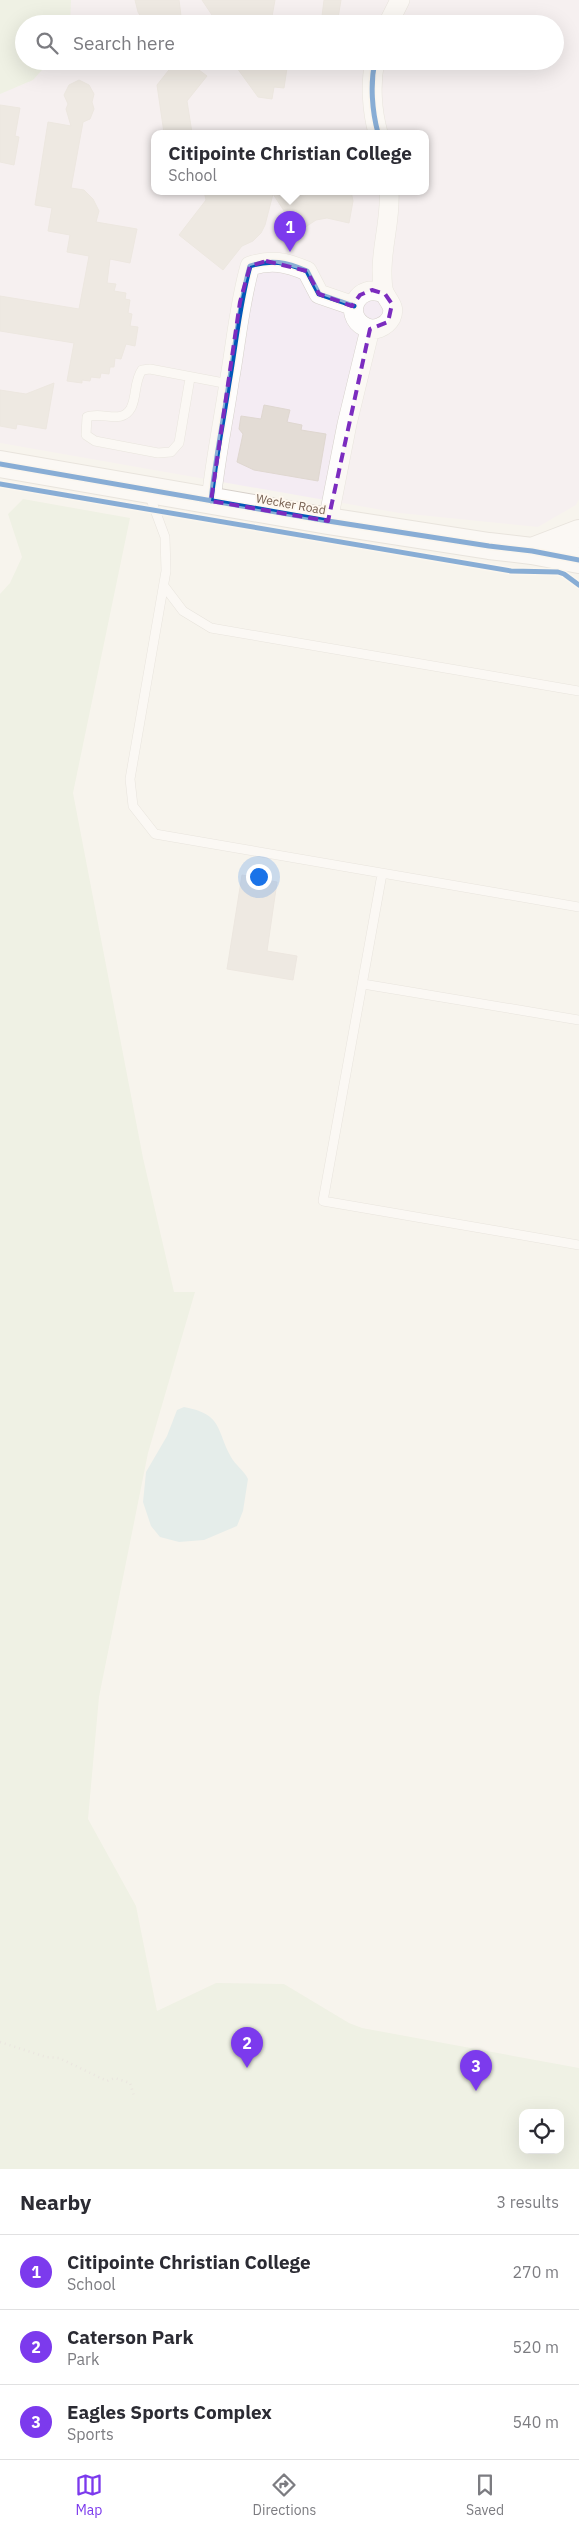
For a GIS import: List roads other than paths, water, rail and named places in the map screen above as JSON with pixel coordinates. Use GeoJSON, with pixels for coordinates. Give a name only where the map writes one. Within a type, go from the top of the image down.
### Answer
{"type":"FeatureCollection","features":[{"type":"Feature","properties":{"kind":"street"},"geometry":{"type":"LineString","coordinates":[[392,15],[400,0]]}},
{"type":"Feature","properties":{"kind":"street"},"geometry":{"type":"LineString","coordinates":[[373,70],[374,117],[377,130]]}},
{"type":"Feature","properties":{"kind":"street"},"geometry":{"type":"LineString","coordinates":[[385,294],[382,271],[389,195]]}},
{"type":"Feature","properties":{"kind":"street"},"geometry":{"type":"LineString","coordinates":[[211,501],[219,433],[229,384],[240,302],[250,266],[266,260],[289,263],[307,271],[319,294],[354,306]]}},
{"type":"Feature","properties":{"kind":"street"},"geometry":{"type":"LineString","coordinates":[[379,290],[385,294],[392,304],[391,317],[383,326],[370,329],[359,323],[354,312],[354,306],[360,295],[366,291],[379,290]]}},
{"type":"Feature","properties":{"kind":"street"},"geometry":{"type":"LineString","coordinates":[[328,521],[349,414],[370,329]]}},
{"type":"Feature","properties":{"kind":"street","name":"Wecker Road"},"geometry":{"type":"LineString","coordinates":[[0,464],[328,521],[532,551],[579,560]]}},
{"type":"Feature","properties":{"kind":"street","name":"Wecker Road"},"geometry":{"type":"LineString","coordinates":[[532,551],[579,533]]}},
{"type":"Feature","properties":{"kind":"lane"},"geometry":{"type":"LineString","coordinates":[[190,378],[179,443],[171,452],[158,453],[95,442],[86,435],[87,417],[95,414],[117,418],[126,415],[131,407],[138,376],[142,370],[150,369],[229,384]]}},
{"type":"Feature","properties":{"kind":"lane"},"geometry":{"type":"LineString","coordinates":[[147,489],[166,537],[166,572],[130,779],[133,806],[155,834],[579,907]]}},
{"type":"Feature","properties":{"kind":"lane"},"geometry":{"type":"LineString","coordinates":[[164,586],[183,611],[211,628],[579,691]]}},
{"type":"Feature","properties":{"kind":"lane"},"geometry":{"type":"LineString","coordinates":[[382,874],[364,984],[323,1201],[579,1245]]}},
{"type":"Feature","properties":{"kind":"lane"},"geometry":{"type":"LineString","coordinates":[[364,984],[579,1020]]}},
{"type":"Feature","properties":{"kind":"place","name":"Citipointe Christian College"},"geometry":{"type":"Point","coordinates":[290,252]}},
{"type":"Feature","properties":{"kind":"place","name":"Caterson Park"},"geometry":{"type":"Point","coordinates":[247,2068]}},
{"type":"Feature","properties":{"kind":"place","name":"Eagles Sports Complex"},"geometry":{"type":"Point","coordinates":[476,2091]}}]}
